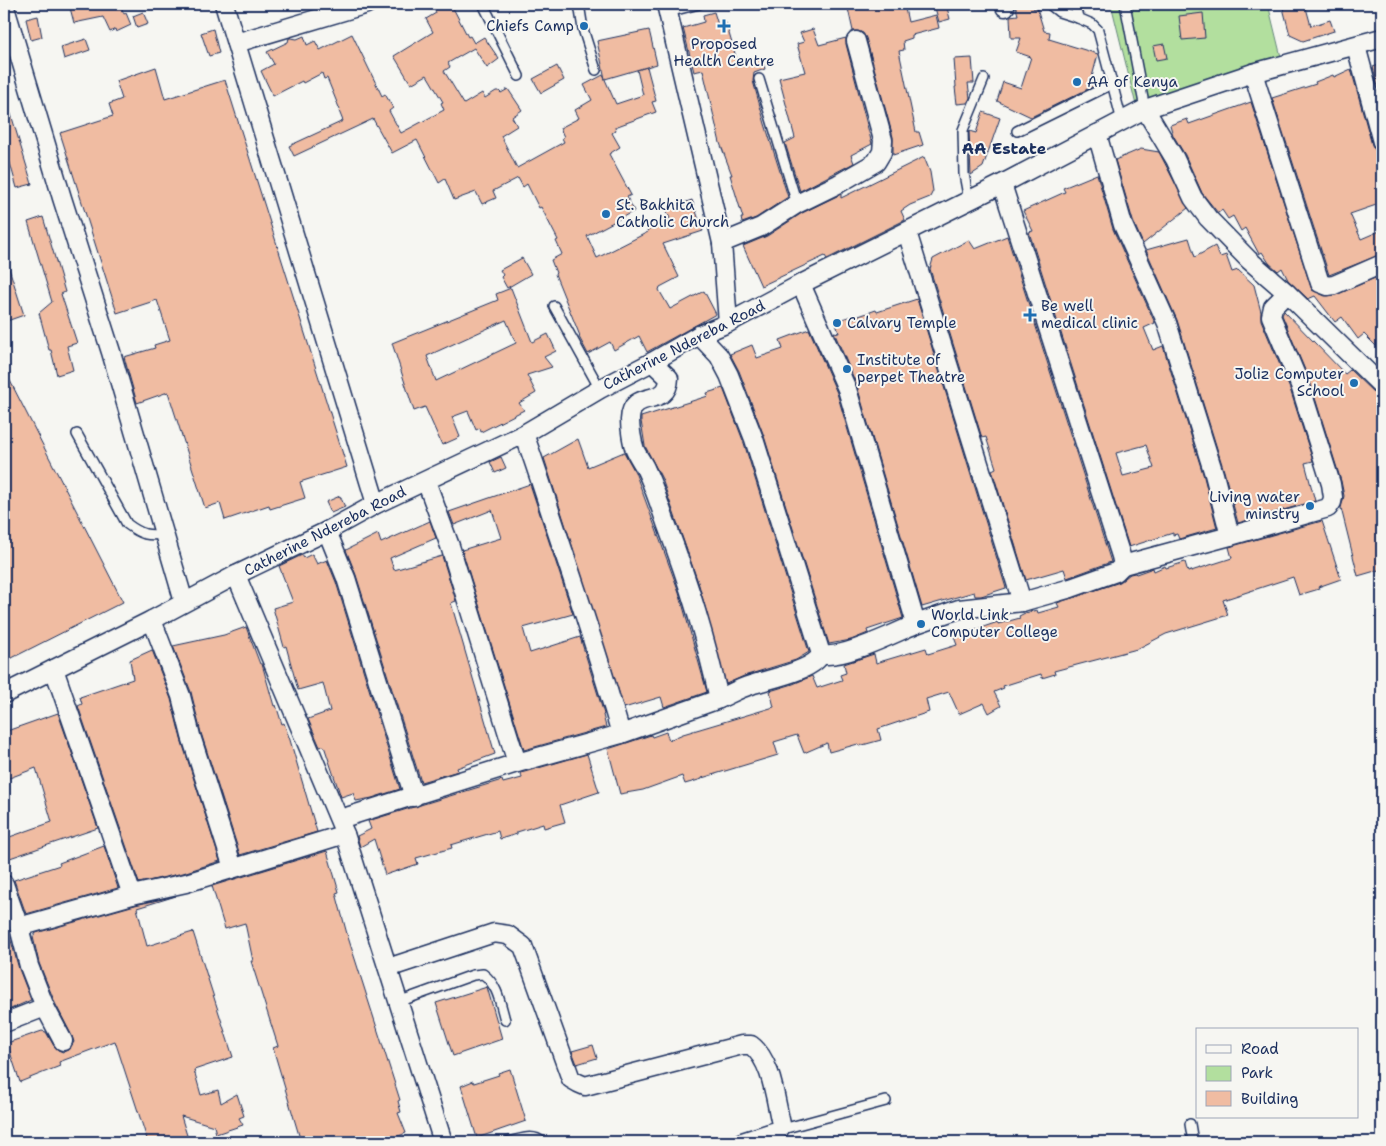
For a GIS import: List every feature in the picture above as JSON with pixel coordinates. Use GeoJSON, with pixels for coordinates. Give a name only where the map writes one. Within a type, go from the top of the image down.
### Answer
{"type":"FeatureCollection","features":[{"type":"Feature","properties":{"kind":"street"},"geometry":{"type":"LineString","coordinates":[[4,4],[62,198],[111,352],[184,602]]}},
{"type":"Feature","properties":{"kind":"street"},"geometry":{"type":"LineString","coordinates":[[224,4],[376,504]]}},
{"type":"Feature","properties":{"kind":"street"},"geometry":{"type":"LineString","coordinates":[[236,43],[367,4]]}},
{"type":"Feature","properties":{"kind":"street"},"geometry":{"type":"LineString","coordinates":[[667,8],[722,243],[728,323]]}},
{"type":"Feature","properties":{"kind":"street","name":"Catherine Ndereba Road"},"geometry":{"type":"LineString","coordinates":[[4,694],[152,620],[236,575],[327,531],[376,504],[524,434],[600,389],[699,335],[728,323],[801,284],[969,201],[1145,110],[1253,73],[1382,38]]}},
{"type":"Feature","properties":{"kind":"street"},"geometry":{"type":"LineString","coordinates":[[722,243],[761,227],[797,204],[838,184],[876,162],[882,152],[883,140],[856,41]]}},
{"type":"Feature","properties":{"kind":"street"},"geometry":{"type":"LineString","coordinates":[[1356,46],[1382,142]]}},
{"type":"Feature","properties":{"kind":"street"},"geometry":{"type":"LineString","coordinates":[[1253,73],[1320,283],[1328,286],[1334,285],[1382,264]]}},
{"type":"Feature","properties":{"kind":"street"},"geometry":{"type":"LineString","coordinates":[[1145,110],[1175,159],[1193,198],[1208,218],[1249,260],[1287,292],[1382,386]]}},
{"type":"Feature","properties":{"kind":"street"},"geometry":{"type":"LineString","coordinates":[[1097,134],[1123,225],[1168,323],[1214,474],[1230,536]]}},
{"type":"Feature","properties":{"kind":"street"},"geometry":{"type":"LineString","coordinates":[[1002,184],[1123,565]]}},
{"type":"Feature","properties":{"kind":"street"},"geometry":{"type":"LineString","coordinates":[[907,232],[1022,602]]}},
{"type":"Feature","properties":{"kind":"street"},"geometry":{"type":"LineString","coordinates":[[801,284],[847,389],[916,624]]}},
{"type":"Feature","properties":{"kind":"street"},"geometry":{"type":"LineString","coordinates":[[821,654],[825,656],[841,654],[959,609],[1022,602],[1105,577],[1116,572],[1123,565],[1328,508],[1332,502],[1331,484],[1300,385],[1271,316],[1273,307],[1287,292]]}},
{"type":"Feature","properties":{"kind":"street"},"geometry":{"type":"LineString","coordinates":[[699,335],[719,356],[729,375],[754,439],[821,654]]}},
{"type":"Feature","properties":{"kind":"street"},"geometry":{"type":"LineString","coordinates":[[652,362],[669,378],[669,384],[666,390],[658,396],[632,406],[630,421],[634,449],[646,469],[678,555],[705,640],[719,699]]}},
{"type":"Feature","properties":{"kind":"street"},"geometry":{"type":"LineString","coordinates":[[524,434],[580,601],[621,734]]}},
{"type":"Feature","properties":{"kind":"street"},"geometry":{"type":"LineString","coordinates":[[426,481],[468,604],[517,764]]}},
{"type":"Feature","properties":{"kind":"street"},"geometry":{"type":"LineString","coordinates":[[327,531],[346,578],[414,797]]}},
{"type":"Feature","properties":{"kind":"street"},"geometry":{"type":"LineString","coordinates":[[236,575],[343,827],[443,1142]]}},
{"type":"Feature","properties":{"kind":"street"},"geometry":{"type":"LineString","coordinates":[[152,620],[181,696],[191,736],[233,868]]}},
{"type":"Feature","properties":{"kind":"street"},"geometry":{"type":"LineString","coordinates":[[20,927],[132,895],[186,883],[233,868],[343,827],[414,797],[517,764],[621,734],[719,699],[750,685],[792,672],[815,662],[821,654]]}},
{"type":"Feature","properties":{"kind":"street"},"geometry":{"type":"LineString","coordinates":[[54,669],[132,895]]}},
{"type":"Feature","properties":{"kind":"street"},"geometry":{"type":"LineString","coordinates":[[4,884],[20,927],[30,966],[45,1007],[63,1041]]}},
{"type":"Feature","properties":{"kind":"street"},"geometry":{"type":"LineString","coordinates":[[388,968],[494,933],[508,935],[523,946],[571,1078],[585,1086],[742,1045],[751,1045],[758,1050],[766,1064],[781,1124],[779,1130],[751,1141]]}},
{"type":"Feature","properties":{"kind":"street"},"geometry":{"type":"LineString","coordinates":[[4,1023],[45,1007]]}},
{"type":"Feature","properties":{"kind":"lane"},"geometry":{"type":"LineString","coordinates":[[483,4],[519,76]]}},
{"type":"Feature","properties":{"kind":"lane"},"geometry":{"type":"LineString","coordinates":[[579,4],[583,30],[596,70]]}},
{"type":"Feature","properties":{"kind":"lane"},"geometry":{"type":"LineString","coordinates":[[667,8],[699,4]]}},
{"type":"Feature","properties":{"kind":"lane"},"geometry":{"type":"LineString","coordinates":[[1048,4],[1058,12],[1092,24],[1098,30],[1122,121]]}},
{"type":"Feature","properties":{"kind":"lane"},"geometry":{"type":"LineString","coordinates":[[1075,4],[1078,18]]}},
{"type":"Feature","properties":{"kind":"lane"},"geometry":{"type":"LineString","coordinates":[[1125,4],[1145,110]]}},
{"type":"Feature","properties":{"kind":"lane"},"geometry":{"type":"LineString","coordinates":[[759,79],[797,204]]}},
{"type":"Feature","properties":{"kind":"lane"},"geometry":{"type":"LineString","coordinates":[[969,201],[964,174],[964,130],[984,79]]}},
{"type":"Feature","properties":{"kind":"lane"},"geometry":{"type":"LineString","coordinates":[[1017,131],[1112,84]]}},
{"type":"Feature","properties":{"kind":"lane"},"geometry":{"type":"LineString","coordinates":[[554,306],[600,389]]}},
{"type":"Feature","properties":{"kind":"lane"},"geometry":{"type":"LineString","coordinates":[[77,434],[127,524],[139,533],[150,536],[165,534]]}},
{"type":"Feature","properties":{"kind":"lane"},"geometry":{"type":"LineString","coordinates":[[398,1002],[473,975],[483,974],[490,979],[497,991],[505,1020]]}},
{"type":"Feature","properties":{"kind":"lane"},"geometry":{"type":"LineString","coordinates":[[779,1130],[886,1101]]}},
{"type":"Feature","properties":{"kind":"lane"},"geometry":{"type":"LineString","coordinates":[[1190,1124],[1192,1142]]}},
{"type":"Feature","properties":{"kind":"lane"},"geometry":{"type":"LineString","coordinates":[[508,1142],[530,1137],[538,1138],[542,1142]]}},
{"type":"Feature","properties":{"kind":"green space"},"geometry":{"type":"Polygon","coordinates":[[[1111,4],[1268,4],[1281,57],[1136,105],[1111,4]]]}},
{"type":"Feature","properties":{"kind":"building"},"geometry":{"type":"Polygon","coordinates":[[[69,4],[120,4],[131,25],[116,32],[115,29],[110,32],[103,17],[74,23],[69,4]]]}},
{"type":"Feature","properties":{"kind":"building"},"geometry":{"type":"Polygon","coordinates":[[[432,4],[451,4],[468,37],[470,36],[474,43],[484,37],[499,59],[487,68],[474,48],[448,63],[450,67],[444,71],[464,104],[482,93],[485,98],[496,91],[501,93],[508,89],[522,110],[512,117],[517,126],[501,136],[517,168],[564,142],[560,128],[579,118],[575,110],[592,100],[584,85],[603,75],[616,104],[643,95],[637,70],[647,67],[656,101],[652,102],[656,112],[615,127],[616,130],[612,133],[620,147],[609,154],[631,195],[627,197],[634,211],[587,236],[597,258],[670,219],[666,209],[692,200],[703,231],[663,244],[679,277],[660,287],[659,290],[670,309],[704,291],[716,314],[647,352],[639,336],[614,350],[610,342],[588,354],[579,337],[551,260],[562,254],[556,241],[558,240],[527,184],[523,187],[518,178],[493,191],[496,198],[482,204],[476,192],[454,200],[445,179],[439,183],[417,140],[392,153],[373,119],[294,156],[289,146],[343,121],[327,78],[324,79],[322,73],[273,96],[261,71],[274,64],[267,52],[288,42],[289,38],[297,39],[304,36],[307,45],[315,41],[320,50],[352,34],[382,96],[385,94],[393,108],[389,111],[401,133],[444,110],[441,103],[443,102],[427,75],[411,84],[394,56],[433,32],[426,19],[436,13],[432,4]]]}},
{"type":"Feature","properties":{"kind":"building"},"geometry":{"type":"Polygon","coordinates":[[[847,4],[904,4],[908,22],[936,15],[939,28],[912,35],[912,38],[903,41],[904,50],[899,51],[916,132],[919,132],[923,145],[893,155],[893,137],[866,38],[863,33],[853,31],[847,4]]]}},
{"type":"Feature","properties":{"kind":"building"},"geometry":{"type":"Polygon","coordinates":[[[934,4],[946,4],[950,19],[939,22],[934,4]]]}},
{"type":"Feature","properties":{"kind":"building"},"geometry":{"type":"Polygon","coordinates":[[[1015,4],[1032,4],[1034,9],[1037,8],[1044,31],[1050,32],[1049,39],[1098,54],[1092,77],[1098,84],[1031,117],[997,101],[1003,82],[1021,88],[1031,57],[1016,52],[1021,38],[1011,38],[1010,16],[1018,15],[1015,4]]]}},
{"type":"Feature","properties":{"kind":"building"},"geometry":{"type":"Polygon","coordinates":[[[1282,4],[1305,4],[1311,26],[1330,20],[1334,31],[1303,41],[1290,35],[1282,4]]]}},
{"type":"Feature","properties":{"kind":"building"},"geometry":{"type":"Polygon","coordinates":[[[143,12],[148,24],[137,28],[133,16],[143,12]]]}},
{"type":"Feature","properties":{"kind":"building"},"geometry":{"type":"Polygon","coordinates":[[[714,12],[718,25],[726,23],[738,64],[762,57],[765,69],[754,73],[753,81],[788,197],[756,218],[742,223],[741,218],[743,218],[730,175],[732,175],[720,143],[703,70],[694,72],[683,28],[704,22],[703,15],[714,12]]]}},
{"type":"Feature","properties":{"kind":"building"},"geometry":{"type":"Polygon","coordinates":[[[1203,13],[1205,38],[1182,40],[1179,16],[1203,13]]]}},
{"type":"Feature","properties":{"kind":"building"},"geometry":{"type":"Polygon","coordinates":[[[38,16],[42,37],[31,40],[26,19],[38,16]]]}},
{"type":"Feature","properties":{"kind":"building"},"geometry":{"type":"Polygon","coordinates":[[[213,29],[219,53],[209,56],[201,33],[213,29]]]}},
{"type":"Feature","properties":{"kind":"building"},"geometry":{"type":"Polygon","coordinates":[[[813,29],[819,45],[846,38],[872,144],[851,155],[854,163],[800,191],[785,143],[795,138],[779,78],[805,72],[797,44],[804,42],[800,33],[813,29]]]}},
{"type":"Feature","properties":{"kind":"building"},"geometry":{"type":"Polygon","coordinates":[[[649,30],[657,64],[605,79],[597,41],[649,30]]]}},
{"type":"Feature","properties":{"kind":"building"},"geometry":{"type":"Polygon","coordinates":[[[86,39],[90,50],[64,59],[61,47],[86,39]]]}},
{"type":"Feature","properties":{"kind":"building"},"geometry":{"type":"Polygon","coordinates":[[[1164,44],[1167,58],[1156,60],[1153,46],[1164,44]]]}},
{"type":"Feature","properties":{"kind":"building"},"geometry":{"type":"Polygon","coordinates":[[[972,58],[974,83],[968,83],[970,98],[967,103],[957,104],[954,59],[972,58]]]}},
{"type":"Feature","properties":{"kind":"building"},"geometry":{"type":"Polygon","coordinates":[[[1382,64],[1382,102],[1373,67],[1382,64]]]}},
{"type":"Feature","properties":{"kind":"building"},"geometry":{"type":"Polygon","coordinates":[[[557,66],[564,80],[541,93],[533,79],[557,66]]]}},
{"type":"Feature","properties":{"kind":"building"},"geometry":{"type":"Polygon","coordinates":[[[156,67],[165,99],[225,80],[347,467],[300,482],[305,498],[270,509],[269,505],[225,520],[220,503],[205,508],[168,392],[137,403],[124,357],[155,348],[154,345],[170,340],[157,300],[117,313],[60,133],[113,116],[109,104],[122,99],[116,81],[156,67]]]}},
{"type":"Feature","properties":{"kind":"building"},"geometry":{"type":"Polygon","coordinates":[[[1351,69],[1372,145],[1375,150],[1382,152],[1382,203],[1350,214],[1361,239],[1382,230],[1382,254],[1329,275],[1272,98],[1316,84],[1315,82],[1333,75],[1334,77],[1351,69]]]}},
{"type":"Feature","properties":{"kind":"building"},"geometry":{"type":"Polygon","coordinates":[[[7,101],[32,184],[17,188],[4,142],[4,102],[7,101]]]}},
{"type":"Feature","properties":{"kind":"building"},"geometry":{"type":"Polygon","coordinates":[[[1251,102],[1312,290],[1325,296],[1336,295],[1382,275],[1382,352],[1364,334],[1358,339],[1342,317],[1335,322],[1315,296],[1308,299],[1288,280],[1282,268],[1278,271],[1269,263],[1262,252],[1259,254],[1245,228],[1241,231],[1233,216],[1228,219],[1222,210],[1218,213],[1202,193],[1185,155],[1173,135],[1170,125],[1187,119],[1189,124],[1251,102]]]}},
{"type":"Feature","properties":{"kind":"building"},"geometry":{"type":"Polygon","coordinates":[[[983,112],[1000,118],[983,167],[971,175],[969,131],[976,133],[983,112]]]}},
{"type":"Feature","properties":{"kind":"building"},"geometry":{"type":"Polygon","coordinates":[[[1141,149],[1159,152],[1188,208],[1143,244],[1133,221],[1115,160],[1141,149]]]}},
{"type":"Feature","properties":{"kind":"building"},"geometry":{"type":"Polygon","coordinates":[[[924,157],[930,172],[933,191],[930,197],[901,211],[905,220],[827,259],[825,256],[761,286],[743,246],[767,236],[802,213],[841,194],[841,198],[924,157]]]}},
{"type":"Feature","properties":{"kind":"building"},"geometry":{"type":"Polygon","coordinates":[[[1097,174],[1113,229],[1155,323],[1144,328],[1153,350],[1163,346],[1204,477],[1217,528],[1179,539],[1177,534],[1173,535],[1173,533],[1129,547],[1029,232],[1033,231],[1023,211],[1065,192],[1063,188],[1097,174]],[[1146,445],[1116,453],[1123,476],[1154,468],[1146,445]]]}},
{"type":"Feature","properties":{"kind":"building"},"geometry":{"type":"Polygon","coordinates":[[[43,217],[65,292],[61,294],[77,343],[67,346],[73,370],[57,375],[39,313],[52,302],[28,222],[43,217]]]}},
{"type":"Feature","properties":{"kind":"building"},"geometry":{"type":"Polygon","coordinates":[[[1007,236],[1111,562],[1067,578],[1064,569],[1026,580],[992,470],[996,468],[986,437],[982,438],[930,269],[933,259],[969,240],[975,249],[1007,236]]]}},
{"type":"Feature","properties":{"kind":"building"},"geometry":{"type":"Polygon","coordinates":[[[1189,238],[1195,257],[1215,246],[1220,257],[1226,255],[1232,272],[1238,270],[1254,285],[1261,312],[1261,320],[1290,389],[1313,461],[1305,463],[1315,501],[1238,523],[1224,471],[1177,320],[1146,250],[1189,238]]]}},
{"type":"Feature","properties":{"kind":"building"},"geometry":{"type":"Polygon","coordinates":[[[522,258],[531,274],[507,288],[501,277],[503,275],[500,270],[522,258]]]}},
{"type":"Feature","properties":{"kind":"building"},"geometry":{"type":"Polygon","coordinates":[[[4,259],[6,259],[24,315],[4,322],[4,259]]]}},
{"type":"Feature","properties":{"kind":"building"},"geometry":{"type":"Polygon","coordinates":[[[511,288],[532,342],[548,334],[556,351],[544,357],[552,367],[527,375],[536,393],[519,403],[524,410],[481,432],[480,428],[476,430],[468,411],[452,417],[460,437],[442,445],[425,407],[414,411],[392,343],[498,300],[496,294],[511,288]],[[506,320],[427,356],[436,381],[516,343],[506,320]]]}},
{"type":"Feature","properties":{"kind":"building"},"geometry":{"type":"Polygon","coordinates":[[[917,299],[1006,588],[981,596],[975,596],[974,592],[922,607],[857,386],[834,332],[839,333],[835,321],[852,316],[853,318],[876,310],[877,312],[917,299]]]}},
{"type":"Feature","properties":{"kind":"building"},"geometry":{"type":"Polygon","coordinates":[[[1284,311],[1345,374],[1350,370],[1375,394],[1382,396],[1382,569],[1358,576],[1341,508],[1344,496],[1341,481],[1310,382],[1282,315],[1284,311]]]}},
{"type":"Feature","properties":{"kind":"building"},"geometry":{"type":"Polygon","coordinates":[[[809,329],[837,393],[903,618],[867,630],[868,633],[851,640],[829,644],[764,436],[739,371],[730,354],[752,345],[757,358],[783,349],[780,340],[809,329]]]}},
{"type":"Feature","properties":{"kind":"building"},"geometry":{"type":"Polygon","coordinates":[[[4,369],[123,602],[4,662],[4,369]]]}},
{"type":"Feature","properties":{"kind":"building"},"geometry":{"type":"Polygon","coordinates":[[[723,388],[744,443],[809,652],[796,660],[744,676],[726,684],[699,585],[662,479],[645,446],[641,421],[641,417],[708,396],[707,393],[723,388]]]}},
{"type":"Feature","properties":{"kind":"building"},"geometry":{"type":"Polygon","coordinates":[[[578,439],[588,467],[624,452],[635,472],[679,592],[707,692],[664,707],[661,697],[624,708],[544,458],[578,439]]]}},
{"type":"Feature","properties":{"kind":"building"},"geometry":{"type":"Polygon","coordinates":[[[501,457],[506,468],[495,473],[490,462],[501,457]]]}},
{"type":"Feature","properties":{"kind":"building"},"geometry":{"type":"Polygon","coordinates":[[[530,484],[573,614],[523,628],[530,653],[580,637],[604,714],[606,727],[524,750],[462,550],[501,538],[492,510],[454,525],[449,512],[530,484]]]}},
{"type":"Feature","properties":{"kind":"building"},"geometry":{"type":"Polygon","coordinates":[[[340,496],[345,507],[331,513],[326,502],[340,496]]]}},
{"type":"Feature","properties":{"kind":"building"},"geometry":{"type":"Polygon","coordinates":[[[430,521],[436,538],[390,558],[394,570],[442,556],[456,601],[451,603],[495,754],[457,768],[458,771],[421,782],[356,575],[346,550],[378,534],[381,543],[430,521]]]}},
{"type":"Feature","properties":{"kind":"building"},"geometry":{"type":"Polygon","coordinates":[[[1322,521],[1341,579],[1318,587],[1319,589],[1299,595],[1293,577],[1223,600],[1228,615],[1166,634],[1137,649],[1054,671],[1055,674],[1042,678],[1041,674],[1003,686],[1004,688],[994,692],[1001,706],[989,713],[984,703],[959,714],[949,692],[926,699],[929,712],[878,729],[881,740],[829,752],[827,743],[804,753],[797,735],[774,742],[778,755],[685,784],[682,776],[643,790],[620,794],[608,749],[666,732],[669,740],[683,734],[774,707],[770,691],[812,676],[817,688],[842,680],[840,675],[846,673],[844,664],[874,654],[876,663],[926,648],[928,654],[957,645],[954,637],[998,622],[998,624],[1020,618],[1019,616],[1025,613],[1037,610],[1038,613],[1059,607],[1057,603],[1120,582],[1130,574],[1136,574],[1153,568],[1154,571],[1165,566],[1166,568],[1185,562],[1188,572],[1232,558],[1229,547],[1322,521]]]}},
{"type":"Feature","properties":{"kind":"building"},"geometry":{"type":"Polygon","coordinates":[[[312,554],[317,564],[327,560],[336,582],[400,789],[372,798],[356,801],[353,793],[341,797],[324,746],[320,747],[308,719],[330,711],[323,683],[298,690],[273,608],[293,602],[279,566],[302,555],[304,558],[312,554]]]}},
{"type":"Feature","properties":{"kind":"building"},"geometry":{"type":"Polygon","coordinates":[[[246,627],[260,664],[262,664],[274,706],[276,705],[290,740],[317,832],[240,855],[201,733],[191,692],[173,646],[224,635],[246,627]]]}},
{"type":"Feature","properties":{"kind":"building"},"geometry":{"type":"Polygon","coordinates":[[[152,650],[171,699],[181,739],[220,861],[183,873],[139,883],[78,706],[82,704],[80,697],[133,679],[130,660],[152,650]]]}},
{"type":"Feature","properties":{"kind":"building"},"geometry":{"type":"Polygon","coordinates":[[[58,713],[98,828],[4,860],[4,839],[52,822],[36,768],[4,780],[4,732],[58,713]]]}},
{"type":"Feature","properties":{"kind":"building"},"geometry":{"type":"Polygon","coordinates":[[[587,754],[599,792],[560,805],[565,822],[544,828],[543,824],[500,839],[498,831],[451,845],[452,848],[416,858],[418,864],[385,875],[374,839],[360,847],[357,836],[371,829],[368,821],[502,780],[503,783],[522,778],[521,773],[587,754]]]}},
{"type":"Feature","properties":{"kind":"building"},"geometry":{"type":"Polygon","coordinates":[[[104,846],[118,888],[26,914],[14,880],[60,865],[59,863],[104,846]]]}},
{"type":"Feature","properties":{"kind":"building"},"geometry":{"type":"Polygon","coordinates":[[[327,851],[339,892],[336,893],[347,934],[400,1100],[398,1101],[401,1112],[398,1113],[406,1133],[384,1142],[301,1142],[273,1048],[278,1046],[251,961],[253,961],[245,923],[225,929],[212,886],[327,851]]]}},
{"type":"Feature","properties":{"kind":"building"},"geometry":{"type":"Polygon","coordinates":[[[176,896],[137,908],[147,946],[193,932],[233,1057],[194,1070],[201,1095],[218,1090],[221,1103],[237,1094],[244,1116],[239,1118],[243,1125],[216,1134],[214,1126],[181,1116],[189,1142],[148,1142],[115,1041],[59,1062],[60,1066],[20,1082],[7,1043],[42,1031],[46,1032],[58,1050],[63,1052],[68,1050],[74,1042],[55,1003],[39,963],[33,937],[36,933],[135,905],[176,896]]]}},
{"type":"Feature","properties":{"kind":"building"},"geometry":{"type":"Polygon","coordinates":[[[4,916],[19,969],[31,1000],[4,1012],[4,916]]]}},
{"type":"Feature","properties":{"kind":"building"},"geometry":{"type":"Polygon","coordinates":[[[487,987],[502,1039],[453,1056],[436,1003],[487,987]]]}},
{"type":"Feature","properties":{"kind":"building"},"geometry":{"type":"Polygon","coordinates":[[[593,1045],[597,1058],[577,1064],[572,1051],[593,1045]]]}},
{"type":"Feature","properties":{"kind":"building"},"geometry":{"type":"Polygon","coordinates":[[[510,1069],[526,1121],[477,1138],[461,1086],[499,1075],[498,1073],[510,1069]]]}},
{"type":"Feature","properties":{"kind":"place","name":"Chiefs Camp"},"geometry":{"type":"Point","coordinates":[584,26]}},
{"type":"Feature","properties":{"kind":"place","name":"Proposed Health Centre"},"geometry":{"type":"Point","coordinates":[724,26]}},
{"type":"Feature","properties":{"kind":"place","name":"AA of Kenya"},"geometry":{"type":"Point","coordinates":[1077,82]}},
{"type":"Feature","properties":{"kind":"place","name":"St. Bakhita Catholic Church"},"geometry":{"type":"Point","coordinates":[606,214]}},
{"type":"Feature","properties":{"kind":"place","name":"Be well medical clinic"},"geometry":{"type":"Point","coordinates":[1030,315]}},
{"type":"Feature","properties":{"kind":"place","name":"Calvary Temple"},"geometry":{"type":"Point","coordinates":[837,323]}},
{"type":"Feature","properties":{"kind":"place","name":"Institute of perpet Theatre"},"geometry":{"type":"Point","coordinates":[847,369]}},
{"type":"Feature","properties":{"kind":"place","name":"Joliz Computer School"},"geometry":{"type":"Point","coordinates":[1354,383]}},
{"type":"Feature","properties":{"kind":"place","name":"Living water minstry"},"geometry":{"type":"Point","coordinates":[1310,506]}},
{"type":"Feature","properties":{"kind":"place","name":"World Link Computer College"},"geometry":{"type":"Point","coordinates":[921,624]}},
{"type":"Feature","properties":{"kind":"district","name":"AA Estate"},"geometry":{"type":"Point","coordinates":[1004,148]}}]}
